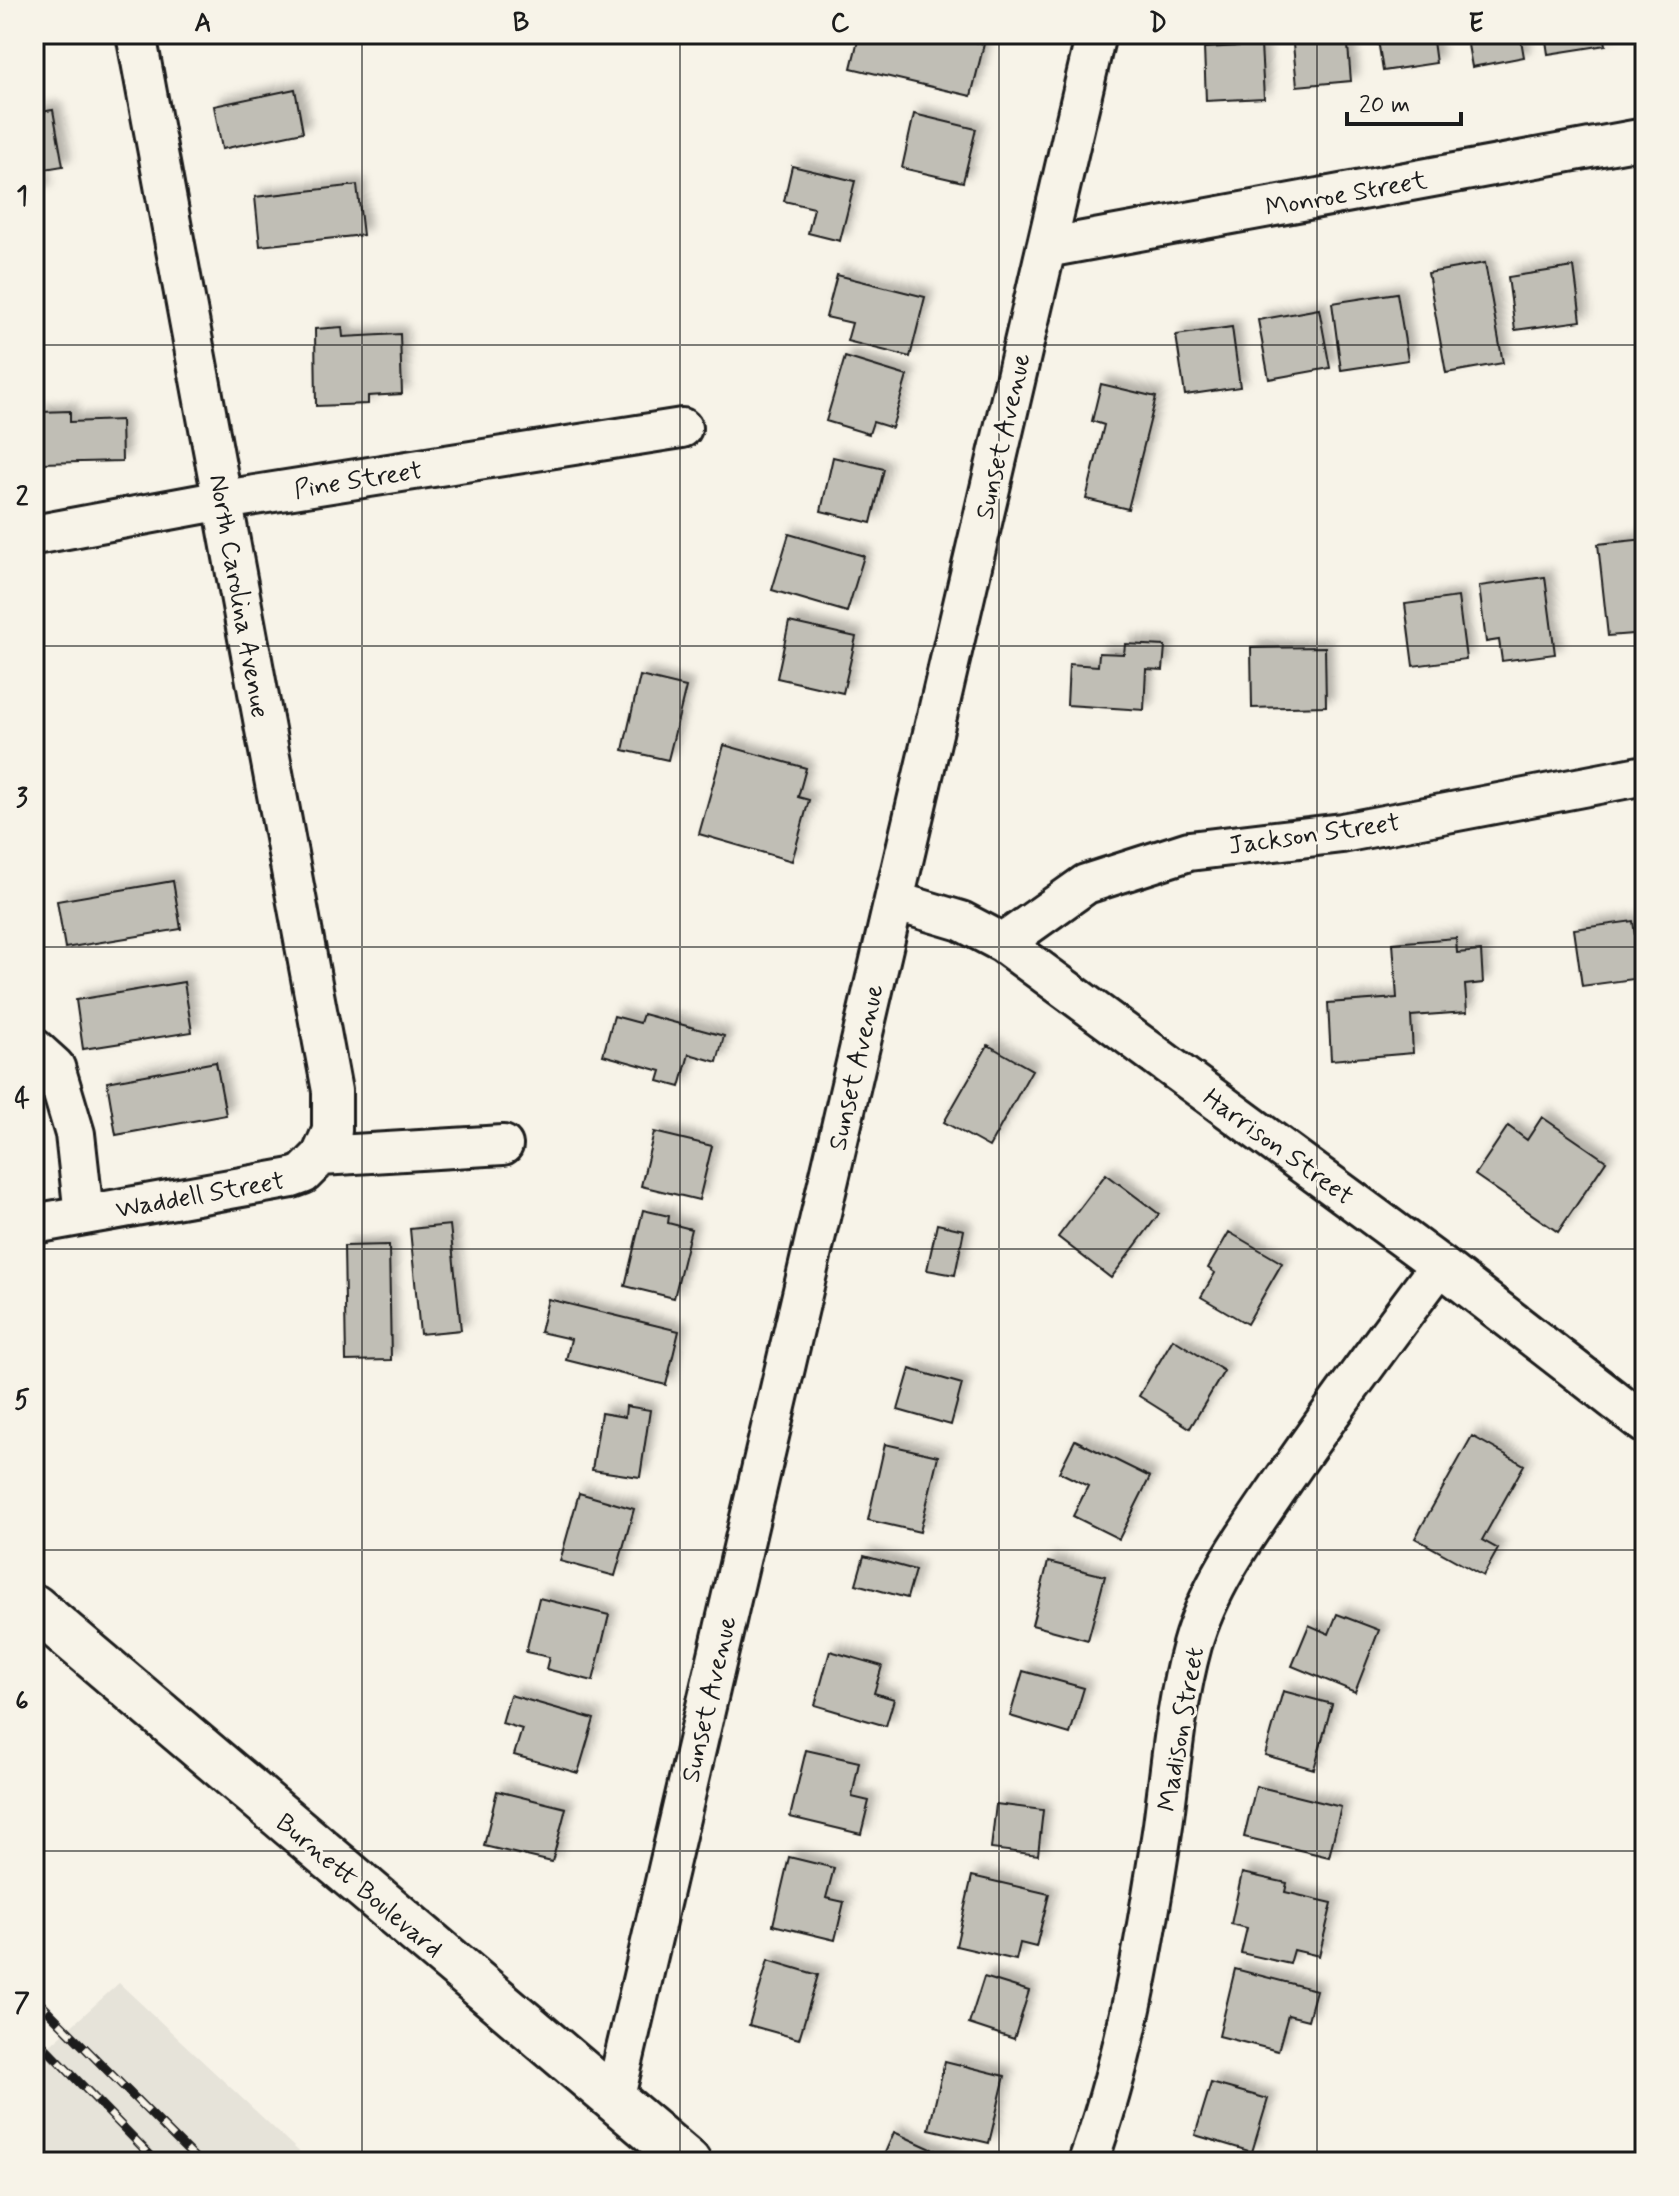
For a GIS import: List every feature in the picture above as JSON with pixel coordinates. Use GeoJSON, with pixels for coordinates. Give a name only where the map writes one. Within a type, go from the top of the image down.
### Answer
{"type":"FeatureCollection","features":[{"type":"Feature","properties":{"kind":"main road","name":"Burnett Boulevard"},"geometry":{"type":"LineString","coordinates":[[34,1607],[688,2162]]}},
{"type":"Feature","properties":{"kind":"street","name":"North Carolina Avenue"},"geometry":{"type":"LineString","coordinates":[[136,34],[332,1091],[332,1131],[321,1156]]}},
{"type":"Feature","properties":{"kind":"street","name":"Sunset Avenue"},"geometry":{"type":"LineString","coordinates":[[614,2101],[1096,34]]}},
{"type":"Feature","properties":{"kind":"street","name":"Monroe Street"},"geometry":{"type":"LineString","coordinates":[[1046,248],[1645,138]]}},
{"type":"Feature","properties":{"kind":"street","name":"Pine Street"},"geometry":{"type":"LineString","coordinates":[[34,535],[223,500],[682,428]]}},
{"type":"Feature","properties":{"kind":"street","name":"Jackson Street"},"geometry":{"type":"LineString","coordinates":[[1003,943],[1086,884],[1189,851],[1342,833],[1645,775]]}},
{"type":"Feature","properties":{"kind":"street","name":"Harrison Street"},"geometry":{"type":"LineString","coordinates":[[894,901],[961,921],[1003,943],[1440,1265],[1645,1424]]}},
{"type":"Feature","properties":{"kind":"street"},"geometry":{"type":"LineString","coordinates":[[34,1048],[55,1067],[75,1134],[84,1215]]}},
{"type":"Feature","properties":{"kind":"street"},"geometry":{"type":"LineString","coordinates":[[321,1156],[503,1145]]}},
{"type":"Feature","properties":{"kind":"street","name":"Waddell Street"},"geometry":{"type":"LineString","coordinates":[[34,1224],[292,1178],[303,1174],[321,1156]]}},
{"type":"Feature","properties":{"kind":"street","name":"Madison Street"},"geometry":{"type":"LineString","coordinates":[[1088,2162],[1123,2044],[1155,1875],[1182,1693],[1203,1615],[1226,1570],[1268,1502],[1440,1265]]}},
{"type":"Feature","properties":{"kind":"shaded area"},"geometry":{"type":"Polygon","coordinates":[[[119,1983],[310,2162],[34,2162],[34,2060],[119,1983]]]}},
{"type":"Feature","properties":{"kind":"building"},"geometry":{"type":"Polygon","coordinates":[[[886,34],[942,34],[984,44],[971,96],[851,68],[859,36],[884,42],[886,34]]]}},
{"type":"Feature","properties":{"kind":"building"},"geometry":{"type":"Polygon","coordinates":[[[1292,34],[1347,34],[1351,81],[1297,86],[1292,34]]]}},
{"type":"Feature","properties":{"kind":"building"},"geometry":{"type":"Polygon","coordinates":[[[1377,34],[1432,34],[1436,63],[1383,71],[1377,34]]]}},
{"type":"Feature","properties":{"kind":"building"},"geometry":{"type":"Polygon","coordinates":[[[1466,34],[1520,34],[1524,57],[1472,67],[1466,34]]]}},
{"type":"Feature","properties":{"kind":"building"},"geometry":{"type":"Polygon","coordinates":[[[1545,34],[1604,34],[1606,45],[1548,54],[1545,34]]]}},
{"type":"Feature","properties":{"kind":"building"},"geometry":{"type":"Polygon","coordinates":[[[1261,45],[1264,98],[1206,101],[1204,48],[1261,45]]]}},
{"type":"Feature","properties":{"kind":"building"},"geometry":{"type":"Polygon","coordinates":[[[295,89],[303,132],[222,149],[214,106],[295,89]]]}},
{"type":"Feature","properties":{"kind":"building"},"geometry":{"type":"Polygon","coordinates":[[[53,110],[63,166],[39,170],[43,191],[34,193],[34,113],[53,110]]]}},
{"type":"Feature","properties":{"kind":"building"},"geometry":{"type":"Polygon","coordinates":[[[914,114],[976,129],[963,182],[902,168],[914,114]]]}},
{"type":"Feature","properties":{"kind":"building"},"geometry":{"type":"Polygon","coordinates":[[[792,166],[855,181],[840,241],[808,233],[814,208],[784,201],[792,166]]]}},
{"type":"Feature","properties":{"kind":"building"},"geometry":{"type":"Polygon","coordinates":[[[357,185],[363,235],[260,246],[255,197],[357,185]]]}},
{"type":"Feature","properties":{"kind":"building"},"geometry":{"type":"Polygon","coordinates":[[[1485,263],[1503,363],[1446,373],[1428,273],[1485,263]]]}},
{"type":"Feature","properties":{"kind":"building"},"geometry":{"type":"Polygon","coordinates":[[[1574,267],[1581,321],[1515,330],[1508,277],[1574,267]]]}},
{"type":"Feature","properties":{"kind":"building"},"geometry":{"type":"Polygon","coordinates":[[[837,275],[925,297],[910,357],[847,341],[852,323],[826,317],[837,275]]]}},
{"type":"Feature","properties":{"kind":"building"},"geometry":{"type":"Polygon","coordinates":[[[1397,293],[1408,360],[1341,370],[1332,303],[1397,293]]]}},
{"type":"Feature","properties":{"kind":"building"},"geometry":{"type":"Polygon","coordinates":[[[1319,309],[1330,368],[1269,379],[1258,320],[1319,309]]]}},
{"type":"Feature","properties":{"kind":"building"},"geometry":{"type":"Polygon","coordinates":[[[342,327],[343,337],[400,334],[402,394],[368,396],[368,404],[316,406],[315,329],[342,327]]]}},
{"type":"Feature","properties":{"kind":"building"},"geometry":{"type":"Polygon","coordinates":[[[1232,327],[1240,387],[1185,395],[1176,335],[1232,327]]]}},
{"type":"Feature","properties":{"kind":"building"},"geometry":{"type":"Polygon","coordinates":[[[845,357],[907,376],[892,428],[873,422],[869,434],[826,421],[845,357]]]}},
{"type":"Feature","properties":{"kind":"building"},"geometry":{"type":"Polygon","coordinates":[[[1101,384],[1156,397],[1128,509],[1086,499],[1104,425],[1092,421],[1101,384]]]}},
{"type":"Feature","properties":{"kind":"building"},"geometry":{"type":"Polygon","coordinates":[[[70,411],[70,422],[121,420],[122,461],[41,463],[39,412],[70,411]]]}},
{"type":"Feature","properties":{"kind":"building"},"geometry":{"type":"Polygon","coordinates":[[[833,457],[884,469],[871,523],[821,511],[833,457]]]}},
{"type":"Feature","properties":{"kind":"building"},"geometry":{"type":"Polygon","coordinates":[[[789,534],[864,556],[847,612],[772,590],[789,534]]]}},
{"type":"Feature","properties":{"kind":"building"},"geometry":{"type":"Polygon","coordinates":[[[1645,539],[1645,633],[1608,636],[1598,544],[1645,539]]]}},
{"type":"Feature","properties":{"kind":"building"},"geometry":{"type":"Polygon","coordinates":[[[1545,577],[1555,654],[1502,661],[1499,640],[1486,642],[1479,586],[1545,577]]]}},
{"type":"Feature","properties":{"kind":"building"},"geometry":{"type":"Polygon","coordinates":[[[1458,597],[1466,659],[1413,666],[1405,604],[1458,597]]]}},
{"type":"Feature","properties":{"kind":"building"},"geometry":{"type":"Polygon","coordinates":[[[789,622],[856,637],[843,693],[777,678],[789,622]]]}},
{"type":"Feature","properties":{"kind":"building"},"geometry":{"type":"Polygon","coordinates":[[[1125,644],[1165,646],[1163,670],[1146,669],[1144,710],[1067,705],[1069,664],[1098,666],[1099,653],[1124,654],[1125,644]]]}},
{"type":"Feature","properties":{"kind":"building"},"geometry":{"type":"Polygon","coordinates":[[[1325,647],[1326,706],[1252,708],[1251,648],[1325,647]]]}},
{"type":"Feature","properties":{"kind":"building"},"geometry":{"type":"Polygon","coordinates":[[[640,676],[686,687],[668,760],[623,750],[640,676]]]}},
{"type":"Feature","properties":{"kind":"building"},"geometry":{"type":"Polygon","coordinates":[[[724,745],[806,768],[798,797],[809,800],[792,861],[699,834],[724,745]]]}},
{"type":"Feature","properties":{"kind":"building"},"geometry":{"type":"Polygon","coordinates":[[[173,881],[181,929],[65,948],[57,901],[173,881]]]}},
{"type":"Feature","properties":{"kind":"building"},"geometry":{"type":"Polygon","coordinates":[[[1633,921],[1641,978],[1582,986],[1574,929],[1633,921]]]}},
{"type":"Feature","properties":{"kind":"building"},"geometry":{"type":"Polygon","coordinates":[[[1456,938],[1457,953],[1481,951],[1483,983],[1465,985],[1467,1012],[1411,1016],[1413,1053],[1331,1060],[1328,1003],[1397,998],[1393,943],[1456,938]]]}},
{"type":"Feature","properties":{"kind":"building"},"geometry":{"type":"Polygon","coordinates":[[[184,982],[192,1032],[83,1049],[76,1000],[184,982]]]}},
{"type":"Feature","properties":{"kind":"building"},"geometry":{"type":"Polygon","coordinates":[[[643,1014],[724,1036],[717,1062],[689,1054],[680,1087],[658,1081],[661,1071],[603,1055],[614,1016],[640,1023],[643,1014]]]}},
{"type":"Feature","properties":{"kind":"building"},"geometry":{"type":"Polygon","coordinates":[[[988,1045],[1032,1070],[989,1147],[944,1122],[988,1045]]]}},
{"type":"Feature","properties":{"kind":"building"},"geometry":{"type":"Polygon","coordinates":[[[216,1062],[226,1115],[116,1135],[107,1082],[216,1062]]]}},
{"type":"Feature","properties":{"kind":"building"},"geometry":{"type":"Polygon","coordinates":[[[1542,1117],[1606,1161],[1558,1232],[1475,1175],[1508,1126],[1527,1140],[1542,1117]]]}},
{"type":"Feature","properties":{"kind":"building"},"geometry":{"type":"Polygon","coordinates":[[[654,1132],[712,1146],[699,1200],[641,1186],[654,1132]]]}},
{"type":"Feature","properties":{"kind":"building"},"geometry":{"type":"Polygon","coordinates":[[[1106,1174],[1159,1214],[1111,1278],[1058,1237],[1106,1174]]]}},
{"type":"Feature","properties":{"kind":"building"},"geometry":{"type":"Polygon","coordinates":[[[643,1210],[669,1216],[668,1223],[691,1229],[674,1298],[625,1286],[643,1210]]]}},
{"type":"Feature","properties":{"kind":"building"},"geometry":{"type":"Polygon","coordinates":[[[937,1224],[964,1230],[955,1275],[927,1270],[937,1224]]]}},
{"type":"Feature","properties":{"kind":"building"},"geometry":{"type":"Polygon","coordinates":[[[450,1225],[461,1330],[420,1334],[410,1229],[450,1225]]]}},
{"type":"Feature","properties":{"kind":"building"},"geometry":{"type":"Polygon","coordinates":[[[1229,1232],[1282,1263],[1247,1324],[1201,1297],[1215,1273],[1208,1268],[1229,1232]]]}},
{"type":"Feature","properties":{"kind":"building"},"geometry":{"type":"Polygon","coordinates":[[[389,1245],[391,1360],[346,1361],[344,1246],[389,1245]]]}},
{"type":"Feature","properties":{"kind":"building"},"geometry":{"type":"Polygon","coordinates":[[[548,1299],[679,1331],[666,1385],[566,1360],[571,1339],[540,1332],[548,1299]]]}},
{"type":"Feature","properties":{"kind":"building"},"geometry":{"type":"Polygon","coordinates":[[[1173,1339],[1224,1371],[1190,1428],[1139,1396],[1173,1339]]]}},
{"type":"Feature","properties":{"kind":"building"},"geometry":{"type":"Polygon","coordinates":[[[910,1369],[962,1384],[951,1425],[898,1410],[910,1369]]]}},
{"type":"Feature","properties":{"kind":"building"},"geometry":{"type":"Polygon","coordinates":[[[626,1406],[650,1410],[640,1477],[592,1470],[601,1413],[625,1417],[626,1406]]]}},
{"type":"Feature","properties":{"kind":"building"},"geometry":{"type":"Polygon","coordinates":[[[1472,1436],[1524,1465],[1482,1540],[1498,1549],[1483,1576],[1415,1538],[1472,1436]]]}},
{"type":"Feature","properties":{"kind":"building"},"geometry":{"type":"Polygon","coordinates":[[[1075,1440],[1150,1477],[1119,1539],[1073,1516],[1088,1486],[1059,1472],[1075,1440]]]}},
{"type":"Feature","properties":{"kind":"building"},"geometry":{"type":"Polygon","coordinates":[[[885,1444],[938,1456],[920,1532],[868,1520],[885,1444]]]}},
{"type":"Feature","properties":{"kind":"building"},"geometry":{"type":"Polygon","coordinates":[[[579,1493],[634,1509],[615,1576],[560,1561],[579,1493]]]}},
{"type":"Feature","properties":{"kind":"building"},"geometry":{"type":"Polygon","coordinates":[[[864,1556],[915,1570],[907,1598],[856,1584],[864,1556]]]}},
{"type":"Feature","properties":{"kind":"building"},"geometry":{"type":"Polygon","coordinates":[[[1048,1562],[1105,1576],[1088,1640],[1032,1625],[1048,1562]]]}},
{"type":"Feature","properties":{"kind":"building"},"geometry":{"type":"Polygon","coordinates":[[[539,1598],[609,1615],[593,1681],[546,1669],[549,1657],[526,1652],[539,1598]]]}},
{"type":"Feature","properties":{"kind":"building"},"geometry":{"type":"Polygon","coordinates":[[[1337,1614],[1379,1630],[1355,1692],[1292,1666],[1309,1625],[1329,1634],[1337,1614]]]}},
{"type":"Feature","properties":{"kind":"building"},"geometry":{"type":"Polygon","coordinates":[[[830,1651],[882,1666],[874,1693],[894,1699],[886,1726],[815,1705],[830,1651]]]}},
{"type":"Feature","properties":{"kind":"building"},"geometry":{"type":"Polygon","coordinates":[[[1023,1671],[1084,1688],[1070,1734],[1010,1716],[1023,1671]]]}},
{"type":"Feature","properties":{"kind":"building"},"geometry":{"type":"Polygon","coordinates":[[[1283,1691],[1332,1704],[1314,1769],[1265,1755],[1283,1691]]]}},
{"type":"Feature","properties":{"kind":"building"},"geometry":{"type":"Polygon","coordinates":[[[510,1695],[594,1719],[578,1773],[514,1755],[522,1729],[502,1723],[510,1695]]]}},
{"type":"Feature","properties":{"kind":"building"},"geometry":{"type":"Polygon","coordinates":[[[806,1750],[859,1762],[852,1797],[869,1801],[861,1834],[790,1817],[806,1750]]]}},
{"type":"Feature","properties":{"kind":"building"},"geometry":{"type":"Polygon","coordinates":[[[1256,1786],[1341,1807],[1329,1857],[1244,1837],[1256,1786]]]}},
{"type":"Feature","properties":{"kind":"building"},"geometry":{"type":"Polygon","coordinates":[[[497,1791],[566,1808],[552,1862],[484,1846],[497,1791]]]}},
{"type":"Feature","properties":{"kind":"building"},"geometry":{"type":"Polygon","coordinates":[[[996,1804],[1043,1810],[1038,1855],[991,1849],[996,1804]]]}},
{"type":"Feature","properties":{"kind":"building"},"geometry":{"type":"Polygon","coordinates":[[[789,1857],[834,1868],[826,1898],[844,1902],[835,1940],[773,1925],[789,1857]]]}},
{"type":"Feature","properties":{"kind":"building"},"geometry":{"type":"Polygon","coordinates":[[[1242,1873],[1287,1883],[1285,1892],[1332,1903],[1319,1956],[1294,1950],[1290,1964],[1241,1953],[1247,1928],[1231,1924],[1242,1873]]]}},
{"type":"Feature","properties":{"kind":"building"},"geometry":{"type":"Polygon","coordinates":[[[972,1876],[1049,1894],[1036,1947],[1020,1943],[1016,1960],[956,1946],[972,1876]]]}},
{"type":"Feature","properties":{"kind":"building"},"geometry":{"type":"Polygon","coordinates":[[[768,1960],[818,1975],[799,2039],[749,2025],[768,1960]]]}},
{"type":"Feature","properties":{"kind":"building"},"geometry":{"type":"Polygon","coordinates":[[[1235,1969],[1316,1990],[1308,2020],[1288,2015],[1278,2051],[1219,2036],[1235,1969]]]}},
{"type":"Feature","properties":{"kind":"building"},"geometry":{"type":"Polygon","coordinates":[[[984,1977],[1029,1991],[1014,2039],[969,2024],[984,1977]]]}},
{"type":"Feature","properties":{"kind":"building"},"geometry":{"type":"Polygon","coordinates":[[[945,2061],[1005,2076],[989,2143],[929,2129],[945,2061]]]}},
{"type":"Feature","properties":{"kind":"building"},"geometry":{"type":"Polygon","coordinates":[[[1211,2083],[1268,2099],[1252,2152],[1195,2135],[1211,2083]]]}},
{"type":"Feature","properties":{"kind":"building"},"geometry":{"type":"Polygon","coordinates":[[[894,2132],[960,2162],[881,2162],[894,2132]]]}},
{"type":"Feature","properties":{"kind":"railway"},"geometry":{"type":"LineString","coordinates":[[34,1997],[199,2162]]}},
{"type":"Feature","properties":{"kind":"railway"},"geometry":{"type":"LineString","coordinates":[[34,2036],[157,2162]]}}]}
